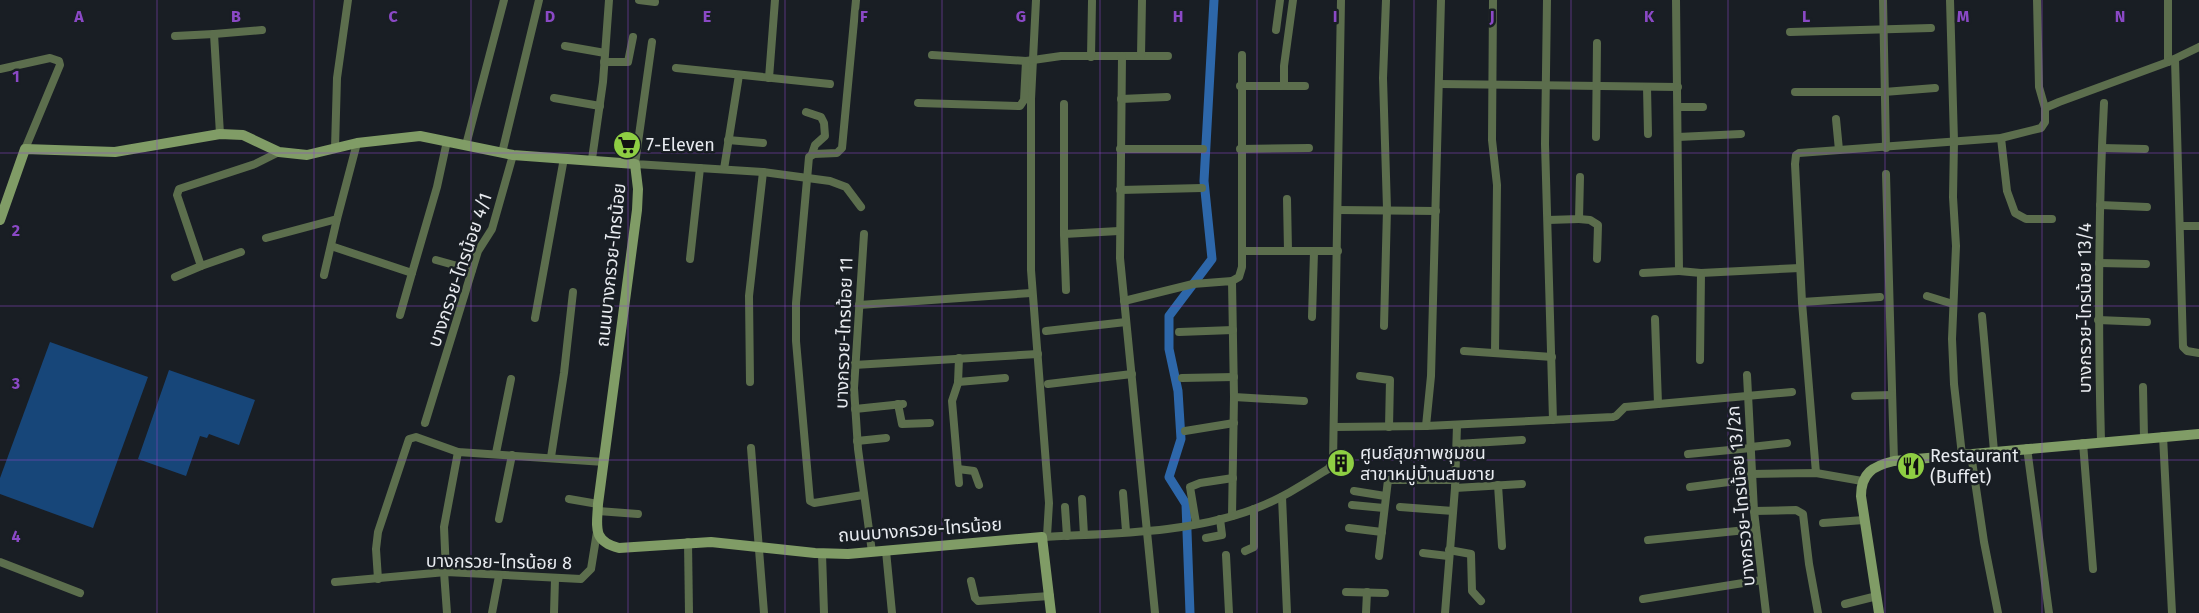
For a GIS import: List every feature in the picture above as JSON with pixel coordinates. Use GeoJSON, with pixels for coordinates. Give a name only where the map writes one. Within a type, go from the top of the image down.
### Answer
{"type":"FeatureCollection","features":[{"type":"Feature","properties":{"kind":"main road","name":"ถนนบางกรวย-ไทรน้อย"},"geometry":{"type":"LineString","coordinates":[[25,149],[115,152],[220,134],[243,135],[279,152],[306,155],[357,143],[408,135],[513,155],[592,159],[635,164],[638,188],[637,210],[598,508],[597,532],[605,544],[619,548],[711,542],[822,554],[886,551],[1049,536]]}},
{"type":"Feature","properties":{"kind":"main road"},"geometry":{"type":"LineString","coordinates":[[2,216],[25,149]]}},
{"type":"Feature","properties":{"kind":"main road"},"geometry":{"type":"LineString","coordinates":[[1879,613],[1864,520],[1862,481],[1873,468],[1894,461],[2199,434]]}},
{"type":"Feature","properties":{"kind":"main road"},"geometry":{"type":"LineString","coordinates":[[1049,536],[1051,613]]}},
{"type":"Feature","properties":{"kind":"street"},"geometry":{"type":"LineString","coordinates":[[335,148],[337,78],[348,0]]}},
{"type":"Feature","properties":{"kind":"street"},"geometry":{"type":"LineString","coordinates":[[466,145],[504,0]]}},
{"type":"Feature","properties":{"kind":"street"},"geometry":{"type":"LineString","coordinates":[[502,153],[539,0]]}},
{"type":"Feature","properties":{"kind":"street"},"geometry":{"type":"LineString","coordinates":[[592,159],[600,106],[609,0]]}},
{"type":"Feature","properties":{"kind":"street"},"geometry":{"type":"LineString","coordinates":[[639,0],[655,2]]}},
{"type":"Feature","properties":{"kind":"street"},"geometry":{"type":"LineString","coordinates":[[769,78],[775,0]]}},
{"type":"Feature","properties":{"kind":"street"},"geometry":{"type":"LineString","coordinates":[[812,154],[837,153],[842,148],[856,0]]}},
{"type":"Feature","properties":{"kind":"street"},"geometry":{"type":"LineString","coordinates":[[1036,0],[1031,99],[1031,293],[1038,354],[1049,503],[1049,536],[1148,530],[1182,526],[1232,516],[1282,497],[1331,465],[1334,459],[1335,427],[1341,0]]}},
{"type":"Feature","properties":{"kind":"street"},"geometry":{"type":"LineString","coordinates":[[1141,56],[1142,0]]}},
{"type":"Feature","properties":{"kind":"street"},"geometry":{"type":"LineString","coordinates":[[1276,30],[1280,0]]}},
{"type":"Feature","properties":{"kind":"street"},"geometry":{"type":"LineString","coordinates":[[1284,86],[1284,66],[1293,0]]}},
{"type":"Feature","properties":{"kind":"street"},"geometry":{"type":"LineString","coordinates":[[1384,326],[1387,209],[1383,78],[1386,0]]}},
{"type":"Feature","properties":{"kind":"street"},"geometry":{"type":"LineString","coordinates":[[1426,426],[1431,371],[1441,0]]}},
{"type":"Feature","properties":{"kind":"street"},"geometry":{"type":"LineString","coordinates":[[1493,0],[1492,140],[1497,185],[1495,353]]}},
{"type":"Feature","properties":{"kind":"street"},"geometry":{"type":"LineString","coordinates":[[1548,0],[1546,86],[1553,420]]}},
{"type":"Feature","properties":{"kind":"street"},"geometry":{"type":"LineString","coordinates":[[1676,0],[1678,87],[1676,209],[1678,271]]}},
{"type":"Feature","properties":{"kind":"street"},"geometry":{"type":"LineString","coordinates":[[1883,0],[1886,148]]}},
{"type":"Feature","properties":{"kind":"street"},"geometry":{"type":"LineString","coordinates":[[1950,0],[1954,141],[1952,197],[1956,252],[1952,331],[1954,384],[1998,613]]}},
{"type":"Feature","properties":{"kind":"street"},"geometry":{"type":"LineString","coordinates":[[1816,473],[1802,302],[1795,159],[1799,153],[2002,138],[2041,128],[2045,122],[2046,108],[2039,87],[2037,0]]}},
{"type":"Feature","properties":{"kind":"street"},"geometry":{"type":"LineString","coordinates":[[2168,0],[2180,226],[2183,347],[2187,352],[2199,353]]}},
{"type":"Feature","properties":{"kind":"street"},"geometry":{"type":"LineString","coordinates":[[1091,57],[1092,2]]}},
{"type":"Feature","properties":{"kind":"street"},"geometry":{"type":"LineString","coordinates":[[1790,32],[1883,31],[1931,28]]}},
{"type":"Feature","properties":{"kind":"street"},"geometry":{"type":"LineString","coordinates":[[175,36],[262,30]]}},
{"type":"Feature","properties":{"kind":"street"},"geometry":{"type":"LineString","coordinates":[[214,34],[220,134]]}},
{"type":"Feature","properties":{"kind":"street"},"geometry":{"type":"LineString","coordinates":[[565,46],[605,58],[628,62],[633,37]]}},
{"type":"Feature","properties":{"kind":"street"},"geometry":{"type":"LineString","coordinates":[[652,42],[635,164],[724,169],[807,177],[840,184],[850,191],[862,207]]}},
{"type":"Feature","properties":{"kind":"street"},"geometry":{"type":"LineString","coordinates":[[1596,137],[1597,43]]}},
{"type":"Feature","properties":{"kind":"street"},"geometry":{"type":"LineString","coordinates":[[2046,108],[2068,98],[2172,61],[2199,47]]}},
{"type":"Feature","properties":{"kind":"street"},"geometry":{"type":"LineString","coordinates":[[1124,301],[1192,284],[1232,281],[1241,273],[1240,86],[1242,54]]}},
{"type":"Feature","properties":{"kind":"street"},"geometry":{"type":"LineString","coordinates":[[932,55],[1034,60],[1168,56]]}},
{"type":"Feature","properties":{"kind":"street"},"geometry":{"type":"LineString","coordinates":[[1122,56],[1119,231],[1124,301],[1155,613]]}},
{"type":"Feature","properties":{"kind":"street"},"geometry":{"type":"LineString","coordinates":[[0,69],[50,58],[59,62],[60,65],[25,149]]}},
{"type":"Feature","properties":{"kind":"street"},"geometry":{"type":"LineString","coordinates":[[918,103],[1020,106],[1024,100],[1034,60]]}},
{"type":"Feature","properties":{"kind":"street"},"geometry":{"type":"LineString","coordinates":[[676,68],[830,84]]}},
{"type":"Feature","properties":{"kind":"street"},"geometry":{"type":"LineString","coordinates":[[724,169],[739,75]]}},
{"type":"Feature","properties":{"kind":"street"},"geometry":{"type":"LineString","coordinates":[[1439,84],[1678,87]]}},
{"type":"Feature","properties":{"kind":"street"},"geometry":{"type":"LineString","coordinates":[[1240,86],[1305,86]]}},
{"type":"Feature","properties":{"kind":"street"},"geometry":{"type":"LineString","coordinates":[[1647,87],[1648,134]]}},
{"type":"Feature","properties":{"kind":"street"},"geometry":{"type":"LineString","coordinates":[[1795,92],[1884,92],[1935,88]]}},
{"type":"Feature","properties":{"kind":"street"},"geometry":{"type":"LineString","coordinates":[[1120,99],[1167,97]]}},
{"type":"Feature","properties":{"kind":"street"},"geometry":{"type":"LineString","coordinates":[[554,98],[600,106]]}},
{"type":"Feature","properties":{"kind":"street","name":"บางกรวย-ไทรน้อย 13/4"},"geometry":{"type":"LineString","coordinates":[[2101,442],[2098,320],[2104,103]]}},
{"type":"Feature","properties":{"kind":"street"},"geometry":{"type":"LineString","coordinates":[[1064,104],[1066,290]]}},
{"type":"Feature","properties":{"kind":"street"},"geometry":{"type":"LineString","coordinates":[[1678,107],[1703,107]]}},
{"type":"Feature","properties":{"kind":"street"},"geometry":{"type":"LineString","coordinates":[[806,112],[821,117],[824,123],[825,136],[815,145],[809,157],[796,303],[796,341],[808,498],[814,504],[863,495]]}},
{"type":"Feature","properties":{"kind":"street"},"geometry":{"type":"LineString","coordinates":[[1836,119],[1839,150]]}},
{"type":"Feature","properties":{"kind":"street"},"geometry":{"type":"LineString","coordinates":[[1678,137],[1741,134]]}},
{"type":"Feature","properties":{"kind":"street"},"geometry":{"type":"LineString","coordinates":[[2002,138],[2007,191],[2015,213],[2026,219],[2052,219]]}},
{"type":"Feature","properties":{"kind":"street"},"geometry":{"type":"LineString","coordinates":[[728,140],[763,143]]}},
{"type":"Feature","properties":{"kind":"street"},"geometry":{"type":"LineString","coordinates":[[400,315],[437,188],[447,141]]}},
{"type":"Feature","properties":{"kind":"street"},"geometry":{"type":"LineString","coordinates":[[324,275],[357,143]]}},
{"type":"Feature","properties":{"kind":"street"},"geometry":{"type":"LineString","coordinates":[[1240,149],[1309,148]]}},
{"type":"Feature","properties":{"kind":"street"},"geometry":{"type":"LineString","coordinates":[[2102,148],[2145,149]]}},
{"type":"Feature","properties":{"kind":"street"},"geometry":{"type":"LineString","coordinates":[[1120,149],[1203,149]]}},
{"type":"Feature","properties":{"kind":"street"},"geometry":{"type":"LineString","coordinates":[[202,266],[178,195],[179,189],[255,164],[279,152]]}},
{"type":"Feature","properties":{"kind":"street","name":"บางกรวย-ไทรน้อย 4/1"},"geometry":{"type":"LineString","coordinates":[[425,423],[478,251],[492,229],[513,155]]}},
{"type":"Feature","properties":{"kind":"street"},"geometry":{"type":"LineString","coordinates":[[535,318],[564,158]]}},
{"type":"Feature","properties":{"kind":"street"},"geometry":{"type":"LineString","coordinates":[[690,260],[700,168]]}},
{"type":"Feature","properties":{"kind":"street"},"geometry":{"type":"LineString","coordinates":[[750,382],[749,296],[763,172]]}},
{"type":"Feature","properties":{"kind":"street"},"geometry":{"type":"LineString","coordinates":[[1886,174],[1894,461]]}},
{"type":"Feature","properties":{"kind":"street"},"geometry":{"type":"LineString","coordinates":[[1579,219],[1580,177]]}},
{"type":"Feature","properties":{"kind":"street"},"geometry":{"type":"LineString","coordinates":[[1120,190],[1202,188]]}},
{"type":"Feature","properties":{"kind":"street"},"geometry":{"type":"LineString","coordinates":[[1287,199],[1288,251]]}},
{"type":"Feature","properties":{"kind":"street"},"geometry":{"type":"LineString","coordinates":[[0,202],[2,216]]}},
{"type":"Feature","properties":{"kind":"street"},"geometry":{"type":"LineString","coordinates":[[2100,205],[2147,207]]}},
{"type":"Feature","properties":{"kind":"street"},"geometry":{"type":"LineString","coordinates":[[1338,210],[1436,211]]}},
{"type":"Feature","properties":{"kind":"street"},"geometry":{"type":"LineString","coordinates":[[266,238],[338,220]]}},
{"type":"Feature","properties":{"kind":"street"},"geometry":{"type":"LineString","coordinates":[[1548,220],[1590,220],[1598,225],[1597,259]]}},
{"type":"Feature","properties":{"kind":"street"},"geometry":{"type":"LineString","coordinates":[[2180,226],[2199,226]]}},
{"type":"Feature","properties":{"kind":"street"},"geometry":{"type":"LineString","coordinates":[[1064,234],[1119,231]]}},
{"type":"Feature","properties":{"kind":"street","name":"บางกรวย-ไทรน้อย 11"},"geometry":{"type":"LineString","coordinates":[[864,234],[854,365],[855,409],[863,495],[872,552]]}},
{"type":"Feature","properties":{"kind":"street"},"geometry":{"type":"LineString","coordinates":[[331,246],[412,273]]}},
{"type":"Feature","properties":{"kind":"street"},"geometry":{"type":"LineString","coordinates":[[1242,251],[1338,251]]}},
{"type":"Feature","properties":{"kind":"street"},"geometry":{"type":"LineString","coordinates":[[175,277],[241,252]]}},
{"type":"Feature","properties":{"kind":"street"},"geometry":{"type":"LineString","coordinates":[[1312,317],[1314,252]]}},
{"type":"Feature","properties":{"kind":"street"},"geometry":{"type":"LineString","coordinates":[[436,260],[472,270]]}},
{"type":"Feature","properties":{"kind":"street"},"geometry":{"type":"LineString","coordinates":[[2099,263],[2146,264]]}},
{"type":"Feature","properties":{"kind":"street"},"geometry":{"type":"LineString","coordinates":[[1643,273],[1678,271],[1701,273],[1800,268]]}},
{"type":"Feature","properties":{"kind":"street"},"geometry":{"type":"LineString","coordinates":[[1700,360],[1701,273]]}},
{"type":"Feature","properties":{"kind":"street"},"geometry":{"type":"LineString","coordinates":[[1232,281],[1234,377],[1232,516]]}},
{"type":"Feature","properties":{"kind":"street"},"geometry":{"type":"LineString","coordinates":[[551,456],[564,373],[572,292]]}},
{"type":"Feature","properties":{"kind":"street"},"geometry":{"type":"LineString","coordinates":[[859,305],[1031,293]]}},
{"type":"Feature","properties":{"kind":"street"},"geometry":{"type":"LineString","coordinates":[[1927,296],[1953,304]]}},
{"type":"Feature","properties":{"kind":"street"},"geometry":{"type":"LineString","coordinates":[[1802,302],[1880,297]]}},
{"type":"Feature","properties":{"kind":"street"},"geometry":{"type":"LineString","coordinates":[[1982,316],[1994,451]]}},
{"type":"Feature","properties":{"kind":"street"},"geometry":{"type":"LineString","coordinates":[[1655,319],[1658,404]]}},
{"type":"Feature","properties":{"kind":"street"},"geometry":{"type":"LineString","coordinates":[[2098,320],[2147,322]]}},
{"type":"Feature","properties":{"kind":"street"},"geometry":{"type":"LineString","coordinates":[[1046,331],[1126,322]]}},
{"type":"Feature","properties":{"kind":"street"},"geometry":{"type":"LineString","coordinates":[[1178,332],[1233,330]]}},
{"type":"Feature","properties":{"kind":"street"},"geometry":{"type":"LineString","coordinates":[[1464,351],[1552,357]]}},
{"type":"Feature","properties":{"kind":"street"},"geometry":{"type":"LineString","coordinates":[[854,365],[1038,354]]}},
{"type":"Feature","properties":{"kind":"street"},"geometry":{"type":"LineString","coordinates":[[959,358],[958,382],[952,401],[959,483]]}},
{"type":"Feature","properties":{"kind":"street"},"geometry":{"type":"LineString","coordinates":[[1048,384],[1132,374]]}},
{"type":"Feature","properties":{"kind":"street"},"geometry":{"type":"LineString","coordinates":[[1360,376],[1390,380],[1389,428]]}},
{"type":"Feature","properties":{"kind":"street","name":"บางกรวย-ไทรน้อย 13/2ก"},"geometry":{"type":"LineString","coordinates":[[1747,376],[1754,511],[1766,613]]}},
{"type":"Feature","properties":{"kind":"street"},"geometry":{"type":"LineString","coordinates":[[1182,378],[1234,377]]}},
{"type":"Feature","properties":{"kind":"street"},"geometry":{"type":"LineString","coordinates":[[496,453],[511,378]]}},
{"type":"Feature","properties":{"kind":"street"},"geometry":{"type":"LineString","coordinates":[[958,382],[1005,378]]}},
{"type":"Feature","properties":{"kind":"street"},"geometry":{"type":"LineString","coordinates":[[2143,387],[2144,438]]}},
{"type":"Feature","properties":{"kind":"street"},"geometry":{"type":"LineString","coordinates":[[1335,427],[1389,428],[1616,416],[1625,407],[1792,392]]}},
{"type":"Feature","properties":{"kind":"street"},"geometry":{"type":"LineString","coordinates":[[1855,396],[1892,395]]}},
{"type":"Feature","properties":{"kind":"street"},"geometry":{"type":"LineString","coordinates":[[1234,397],[1304,401]]}},
{"type":"Feature","properties":{"kind":"street"},"geometry":{"type":"LineString","coordinates":[[855,409],[901,404],[902,424],[930,423]]}},
{"type":"Feature","properties":{"kind":"street"},"geometry":{"type":"LineString","coordinates":[[1185,431],[1234,423]]}},
{"type":"Feature","properties":{"kind":"street"},"geometry":{"type":"LineString","coordinates":[[1445,613],[1448,553],[1456,480],[1457,425]]}},
{"type":"Feature","properties":{"kind":"street"},"geometry":{"type":"LineString","coordinates":[[2163,436],[2172,613]]}},
{"type":"Feature","properties":{"kind":"street"},"geometry":{"type":"LineString","coordinates":[[378,579],[376,549],[378,532],[409,438],[416,437],[458,452],[551,456],[604,462]]}},
{"type":"Feature","properties":{"kind":"street"},"geometry":{"type":"LineString","coordinates":[[857,441],[886,438]]}},
{"type":"Feature","properties":{"kind":"street"},"geometry":{"type":"LineString","coordinates":[[1457,444],[1522,440]]}},
{"type":"Feature","properties":{"kind":"street"},"geometry":{"type":"LineString","coordinates":[[1688,454],[1787,443]]}},
{"type":"Feature","properties":{"kind":"street"},"geometry":{"type":"LineString","coordinates":[[2083,443],[2093,569]]}},
{"type":"Feature","properties":{"kind":"street"},"geometry":{"type":"LineString","coordinates":[[751,448],[764,613]]}},
{"type":"Feature","properties":{"kind":"street"},"geometry":{"type":"LineString","coordinates":[[2027,448],[2049,613]]}},
{"type":"Feature","properties":{"kind":"street"},"geometry":{"type":"LineString","coordinates":[[447,613],[443,536],[458,452]]}},
{"type":"Feature","properties":{"kind":"street"},"geometry":{"type":"LineString","coordinates":[[499,519],[512,455]]}},
{"type":"Feature","properties":{"kind":"street"},"geometry":{"type":"LineString","coordinates":[[958,469],[974,471],[979,485]]}},
{"type":"Feature","properties":{"kind":"street"},"geometry":{"type":"LineString","coordinates":[[1690,487],[1752,476],[1816,473],[1862,481]]}},
{"type":"Feature","properties":{"kind":"street"},"geometry":{"type":"LineString","coordinates":[[1194,524],[1190,487],[1233,478]]}},
{"type":"Feature","properties":{"kind":"street"},"geometry":{"type":"LineString","coordinates":[[1380,556],[1386,482],[1389,479],[1410,482],[1456,480]]}},
{"type":"Feature","properties":{"kind":"street"},"geometry":{"type":"LineString","coordinates":[[1455,488],[1522,484]]}},
{"type":"Feature","properties":{"kind":"street"},"geometry":{"type":"LineString","coordinates":[[1498,485],[1502,546]]}},
{"type":"Feature","properties":{"kind":"street"},"geometry":{"type":"LineString","coordinates":[[1354,491],[1385,496]]}},
{"type":"Feature","properties":{"kind":"street"},"geometry":{"type":"LineString","coordinates":[[1122,493],[1126,531]]}},
{"type":"Feature","properties":{"kind":"street"},"geometry":{"type":"LineString","coordinates":[[1282,497],[1287,613]]}},
{"type":"Feature","properties":{"kind":"street"},"geometry":{"type":"LineString","coordinates":[[569,499],[598,508],[638,514]]}},
{"type":"Feature","properties":{"kind":"street"},"geometry":{"type":"LineString","coordinates":[[1082,499],[1084,534]]}},
{"type":"Feature","properties":{"kind":"street"},"geometry":{"type":"LineString","coordinates":[[1352,505],[1384,508]]}},
{"type":"Feature","properties":{"kind":"street"},"geometry":{"type":"LineString","coordinates":[[1065,507],[1067,536]]}},
{"type":"Feature","properties":{"kind":"street"},"geometry":{"type":"LineString","coordinates":[[1400,508],[1453,510]]}},
{"type":"Feature","properties":{"kind":"street"},"geometry":{"type":"LineString","coordinates":[[1245,551],[1252,549],[1254,545],[1254,509]]}},
{"type":"Feature","properties":{"kind":"street"},"geometry":{"type":"LineString","coordinates":[[1754,511],[1796,510],[1803,514],[1809,564],[1818,613]]}},
{"type":"Feature","properties":{"kind":"street"},"geometry":{"type":"LineString","coordinates":[[1206,538],[1222,535],[1220,519]]}},
{"type":"Feature","properties":{"kind":"street"},"geometry":{"type":"LineString","coordinates":[[1823,523],[1864,520]]}},
{"type":"Feature","properties":{"kind":"street"},"geometry":{"type":"LineString","coordinates":[[1349,528],[1382,532]]}},
{"type":"Feature","properties":{"kind":"street"},"geometry":{"type":"LineString","coordinates":[[1648,540],[1756,529]]}},
{"type":"Feature","properties":{"kind":"street","name":"บางกรวย-ไทรน้อย 8"},"geometry":{"type":"LineString","coordinates":[[335,582],[445,572],[581,579],[586,576],[594,558],[597,532]]}},
{"type":"Feature","properties":{"kind":"street"},"geometry":{"type":"LineString","coordinates":[[688,542],[688,613]]}},
{"type":"Feature","properties":{"kind":"street"},"geometry":{"type":"LineString","coordinates":[[886,551],[892,613]]}},
{"type":"Feature","properties":{"kind":"street"},"geometry":{"type":"LineString","coordinates":[[1423,553],[1471,554],[1472,591],[1481,601]]}},
{"type":"Feature","properties":{"kind":"street"},"geometry":{"type":"LineString","coordinates":[[822,554],[824,613]]}},
{"type":"Feature","properties":{"kind":"street"},"geometry":{"type":"LineString","coordinates":[[1226,555],[1229,613]]}},
{"type":"Feature","properties":{"kind":"street"},"geometry":{"type":"LineString","coordinates":[[0,562],[80,593]]}},
{"type":"Feature","properties":{"kind":"street"},"geometry":{"type":"LineString","coordinates":[[492,613],[499,576]]}},
{"type":"Feature","properties":{"kind":"street"},"geometry":{"type":"LineString","coordinates":[[554,613],[555,579]]}},
{"type":"Feature","properties":{"kind":"street"},"geometry":{"type":"LineString","coordinates":[[971,580],[975,598],[978,600],[1050,596]]}},
{"type":"Feature","properties":{"kind":"street"},"geometry":{"type":"LineString","coordinates":[[1643,599],[1762,580]]}},
{"type":"Feature","properties":{"kind":"street"},"geometry":{"type":"LineString","coordinates":[[1346,592],[1385,593]]}},
{"type":"Feature","properties":{"kind":"street"},"geometry":{"type":"LineString","coordinates":[[1366,613],[1367,592]]}},
{"type":"Feature","properties":{"kind":"street"},"geometry":{"type":"LineString","coordinates":[[1845,604],[1876,596]]}},
{"type":"Feature","properties":{"kind":"shaded area"},"geometry":{"type":"Polygon","coordinates":[[[50,342],[148,377],[93,528],[0,494],[0,478],[50,342]]]}},
{"type":"Feature","properties":{"kind":"shaded area"},"geometry":{"type":"Polygon","coordinates":[[[169,370],[255,400],[239,445],[209,434],[207,438],[200,436],[186,476],[138,459],[169,370]]]}},
{"type":"Feature","properties":{"kind":"waterway"},"geometry":{"type":"LineString","coordinates":[[1190,613],[1186,504],[1169,477],[1181,439],[1178,391],[1169,349],[1169,316],[1212,259],[1204,181],[1214,0]]}},
{"type":"Feature","properties":{"kind":"place","name":"7-Eleven"},"geometry":{"type":"Point","coordinates":[627,145]}},
{"type":"Feature","properties":{"kind":"place","name":"ศูนย์สุขภาพชุมชน สาขาหมู่บ้านสมชาย"},"geometry":{"type":"Point","coordinates":[1341,463]}},
{"type":"Feature","properties":{"kind":"place","name":"Restaurant (Buffet)"},"geometry":{"type":"Point","coordinates":[1911,466]}}]}
